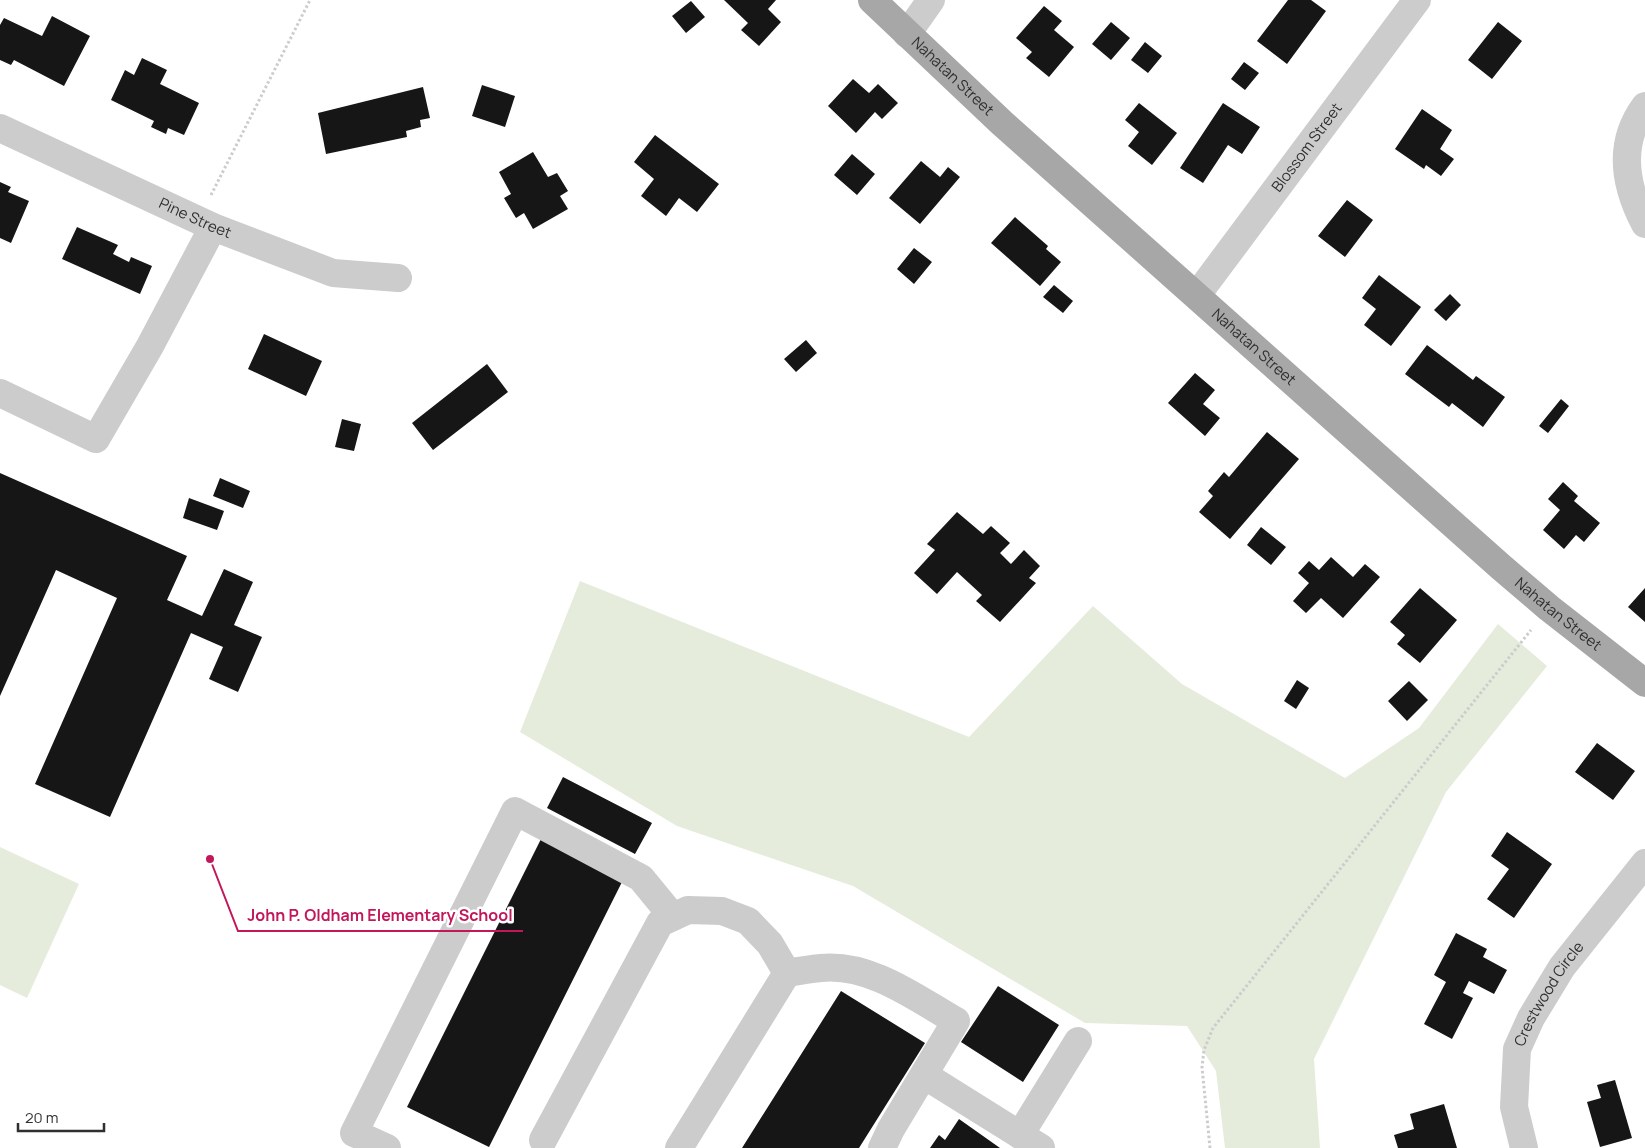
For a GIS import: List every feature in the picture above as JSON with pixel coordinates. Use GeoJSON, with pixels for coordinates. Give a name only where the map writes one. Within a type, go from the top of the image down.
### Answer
{"type":"FeatureCollection","features":[{"type":"Feature","properties":{"kind":"main road","name":"Nahatan Street"},"geometry":{"type":"LineString","coordinates":[[872,0],[1002,123],[1494,561],[1549,608],[1645,683]]}},
{"type":"Feature","properties":{"kind":"street"},"geometry":{"type":"LineString","coordinates":[[907,34],[931,0]]}},
{"type":"Feature","properties":{"kind":"street","name":"Blossom Street"},"geometry":{"type":"LineString","coordinates":[[1197,295],[1417,0]]}},
{"type":"Feature","properties":{"kind":"street"},"geometry":{"type":"LineString","coordinates":[[1645,106],[1636,123],[1627,149],[1626,170],[1632,198],[1645,224]]}},
{"type":"Feature","properties":{"kind":"street","name":"Pine Street"},"geometry":{"type":"LineString","coordinates":[[0,128],[206,223],[333,273],[398,278]]}},
{"type":"Feature","properties":{"kind":"street"},"geometry":{"type":"LineString","coordinates":[[0,393],[96,438],[150,346],[206,223]]}},
{"type":"Feature","properties":{"kind":"street"},"geometry":{"type":"LineString","coordinates":[[387,1148],[354,1132],[515,811],[641,878],[672,918]]}},
{"type":"Feature","properties":{"kind":"street","name":"Crestwood Circle"},"geometry":{"type":"LineString","coordinates":[[1524,1148],[1514,1107],[1517,1049],[1531,1018],[1562,967],[1645,863]]}},
{"type":"Feature","properties":{"kind":"street"},"geometry":{"type":"LineString","coordinates":[[546,1145],[660,923],[688,910],[722,911],[748,920],[770,944],[787,973]]}},
{"type":"Feature","properties":{"kind":"street"},"geometry":{"type":"LineString","coordinates":[[787,973],[823,968],[847,969],[886,980],[956,1021],[882,1148]]}},
{"type":"Feature","properties":{"kind":"street"},"geometry":{"type":"LineString","coordinates":[[679,1148],[787,973]]}},
{"type":"Feature","properties":{"kind":"street"},"geometry":{"type":"LineString","coordinates":[[924,1075],[1030,1141],[1078,1040]]}},
{"type":"Feature","properties":{"kind":"path"},"geometry":{"type":"LineString","coordinates":[[206,223],[310,0]]}},
{"type":"Feature","properties":{"kind":"path"},"geometry":{"type":"LineString","coordinates":[[1210,1148],[1202,1067],[1204,1050],[1212,1028],[1549,608]]}},
{"type":"Feature","properties":{"kind":"green space"},"geometry":{"type":"Polygon","coordinates":[[[580,581],[969,737],[1093,606],[1182,684],[1345,778],[1419,728],[1498,624],[1547,666],[1446,792],[1314,1059],[1320,1148],[1225,1148],[1216,1071],[1187,1026],[1085,1023],[853,886],[677,826],[520,732],[580,581]]]}},
{"type":"Feature","properties":{"kind":"green space"},"geometry":{"type":"Polygon","coordinates":[[[0,847],[79,884],[27,998],[0,985],[0,847]]]}},
{"type":"Feature","properties":{"kind":"building"},"geometry":{"type":"Polygon","coordinates":[[[724,0],[776,0],[768,9],[781,22],[759,46],[741,30],[748,23],[724,0]]]}},
{"type":"Feature","properties":{"kind":"building"},"geometry":{"type":"Polygon","coordinates":[[[1288,0],[1311,0],[1326,11],[1287,64],[1257,41],[1288,0]]]}},
{"type":"Feature","properties":{"kind":"building"},"geometry":{"type":"Polygon","coordinates":[[[691,1],[705,17],[686,33],[672,16],[691,1]]]}},
{"type":"Feature","properties":{"kind":"building"},"geometry":{"type":"Polygon","coordinates":[[[1044,6],[1062,21],[1054,30],[1074,47],[1049,77],[1026,58],[1032,52],[1016,38],[1044,6]]]}},
{"type":"Feature","properties":{"kind":"building"},"geometry":{"type":"Polygon","coordinates":[[[52,16],[90,36],[64,86],[14,60],[11,65],[0,60],[0,25],[4,18],[42,36],[52,16]]]}},
{"type":"Feature","properties":{"kind":"building"},"geometry":{"type":"Polygon","coordinates":[[[1111,22],[1130,38],[1111,60],[1092,44],[1111,22]]]}},
{"type":"Feature","properties":{"kind":"building"},"geometry":{"type":"Polygon","coordinates":[[[1498,22],[1522,41],[1492,79],[1468,60],[1498,22]]]}},
{"type":"Feature","properties":{"kind":"building"},"geometry":{"type":"Polygon","coordinates":[[[1145,42],[1162,56],[1148,73],[1131,60],[1145,42]]]}},
{"type":"Feature","properties":{"kind":"building"},"geometry":{"type":"Polygon","coordinates":[[[142,58],[167,70],[160,84],[199,103],[184,135],[168,128],[166,134],[151,127],[154,121],[111,100],[125,70],[134,75],[142,58]]]}},
{"type":"Feature","properties":{"kind":"building"},"geometry":{"type":"Polygon","coordinates":[[[1244,62],[1259,73],[1245,90],[1231,79],[1244,62]]]}},
{"type":"Feature","properties":{"kind":"building"},"geometry":{"type":"Polygon","coordinates":[[[853,79],[869,93],[878,84],[898,103],[882,119],[875,112],[856,133],[828,106],[853,79]]]}},
{"type":"Feature","properties":{"kind":"building"},"geometry":{"type":"Polygon","coordinates":[[[482,85],[515,96],[505,127],[472,116],[482,85]]]}},
{"type":"Feature","properties":{"kind":"building"},"geometry":{"type":"Polygon","coordinates":[[[423,87],[430,118],[420,120],[421,127],[406,131],[407,137],[326,154],[318,113],[423,87]]]}},
{"type":"Feature","properties":{"kind":"building"},"geometry":{"type":"Polygon","coordinates":[[[1139,103],[1177,133],[1152,165],[1128,146],[1139,132],[1125,120],[1139,103]]]}},
{"type":"Feature","properties":{"kind":"building"},"geometry":{"type":"Polygon","coordinates":[[[1223,103],[1260,127],[1242,154],[1228,145],[1203,183],[1180,168],[1223,103]]]}},
{"type":"Feature","properties":{"kind":"building"},"geometry":{"type":"Polygon","coordinates":[[[1422,109],[1452,130],[1440,149],[1454,159],[1441,176],[1426,165],[1424,169],[1395,149],[1422,109]]]}},
{"type":"Feature","properties":{"kind":"building"},"geometry":{"type":"Polygon","coordinates":[[[655,135],[719,184],[697,212],[679,198],[666,216],[641,196],[654,179],[634,162],[655,135]]]}},
{"type":"Feature","properties":{"kind":"building"},"geometry":{"type":"Polygon","coordinates":[[[533,152],[548,177],[557,173],[568,191],[560,196],[568,209],[533,229],[524,213],[516,218],[504,198],[511,194],[499,172],[533,152]]]}},
{"type":"Feature","properties":{"kind":"building"},"geometry":{"type":"Polygon","coordinates":[[[852,154],[875,174],[857,195],[834,175],[852,154]]]}},
{"type":"Feature","properties":{"kind":"building"},"geometry":{"type":"Polygon","coordinates":[[[921,161],[940,177],[948,167],[960,177],[920,224],[889,198],[921,161]]]}},
{"type":"Feature","properties":{"kind":"building"},"geometry":{"type":"Polygon","coordinates":[[[0,182],[11,187],[8,192],[29,201],[11,243],[0,238],[0,182]]]}},
{"type":"Feature","properties":{"kind":"building"},"geometry":{"type":"Polygon","coordinates":[[[1347,200],[1373,220],[1345,257],[1318,236],[1347,200]]]}},
{"type":"Feature","properties":{"kind":"building"},"geometry":{"type":"Polygon","coordinates":[[[1015,217],[1048,246],[1046,249],[1061,262],[1040,286],[991,243],[1015,217]]]}},
{"type":"Feature","properties":{"kind":"building"},"geometry":{"type":"Polygon","coordinates":[[[77,227],[118,245],[113,254],[129,262],[131,257],[152,266],[140,294],[62,259],[77,227]]]}},
{"type":"Feature","properties":{"kind":"building"},"geometry":{"type":"Polygon","coordinates":[[[914,248],[932,262],[914,284],[897,269],[914,248]]]}},
{"type":"Feature","properties":{"kind":"building"},"geometry":{"type":"Polygon","coordinates":[[[1379,275],[1421,307],[1391,346],[1364,325],[1376,309],[1362,298],[1379,275]]]}},
{"type":"Feature","properties":{"kind":"building"},"geometry":{"type":"Polygon","coordinates":[[[1054,285],[1073,301],[1063,313],[1043,297],[1054,285]]]}},
{"type":"Feature","properties":{"kind":"building"},"geometry":{"type":"Polygon","coordinates":[[[1450,294],[1461,305],[1446,321],[1434,310],[1450,294]]]}},
{"type":"Feature","properties":{"kind":"building"},"geometry":{"type":"Polygon","coordinates":[[[264,334],[322,361],[306,396],[248,369],[264,334]]]}},
{"type":"Feature","properties":{"kind":"building"},"geometry":{"type":"Polygon","coordinates":[[[806,340],[817,353],[796,372],[784,359],[806,340]]]}},
{"type":"Feature","properties":{"kind":"building"},"geometry":{"type":"Polygon","coordinates":[[[1427,345],[1473,380],[1476,376],[1505,397],[1483,427],[1452,403],[1449,407],[1405,374],[1427,345]]]}},
{"type":"Feature","properties":{"kind":"building"},"geometry":{"type":"Polygon","coordinates":[[[487,364],[508,392],[433,450],[412,423],[487,364]]]}},
{"type":"Feature","properties":{"kind":"building"},"geometry":{"type":"Polygon","coordinates":[[[1195,373],[1215,390],[1203,404],[1220,418],[1205,436],[1168,403],[1195,373]]]}},
{"type":"Feature","properties":{"kind":"building"},"geometry":{"type":"Polygon","coordinates":[[[1561,399],[1569,406],[1548,433],[1539,426],[1561,399]]]}},
{"type":"Feature","properties":{"kind":"building"},"geometry":{"type":"Polygon","coordinates":[[[342,419],[361,424],[354,451],[335,447],[342,419]]]}},
{"type":"Feature","properties":{"kind":"building"},"geometry":{"type":"Polygon","coordinates":[[[1267,432],[1299,459],[1230,539],[1199,512],[1213,496],[1208,491],[1224,472],[1229,477],[1267,432]]]}},
{"type":"Feature","properties":{"kind":"building"},"geometry":{"type":"Polygon","coordinates":[[[0,473],[187,556],[167,600],[202,616],[224,569],[253,582],[234,625],[262,637],[238,692],[209,679],[223,647],[191,633],[110,817],[35,784],[117,598],[56,570],[0,696],[0,473]]]}},
{"type":"Feature","properties":{"kind":"building"},"geometry":{"type":"Polygon","coordinates":[[[220,478],[250,491],[243,508],[213,496],[220,478]]]}},
{"type":"Feature","properties":{"kind":"building"},"geometry":{"type":"Polygon","coordinates":[[[1563,482],[1578,496],[1574,501],[1600,523],[1584,542],[1576,535],[1564,549],[1543,530],[1560,510],[1548,499],[1563,482]]]}},
{"type":"Feature","properties":{"kind":"building"},"geometry":{"type":"Polygon","coordinates":[[[189,498],[224,511],[217,530],[183,518],[189,498]]]}},
{"type":"Feature","properties":{"kind":"building"},"geometry":{"type":"Polygon","coordinates":[[[957,512],[983,534],[991,526],[1010,543],[1000,553],[1011,564],[1024,550],[1040,566],[1029,578],[1036,583],[1000,622],[976,601],[982,595],[957,572],[937,594],[914,573],[935,550],[927,544],[957,512]]]}},
{"type":"Feature","properties":{"kind":"building"},"geometry":{"type":"Polygon","coordinates":[[[1261,527],[1286,547],[1271,565],[1247,545],[1261,527]]]}},
{"type":"Feature","properties":{"kind":"building"},"geometry":{"type":"Polygon","coordinates":[[[1331,557],[1353,577],[1365,564],[1380,577],[1343,618],[1321,598],[1306,613],[1293,601],[1309,583],[1298,573],[1309,561],[1319,570],[1331,557]]]}},
{"type":"Feature","properties":{"kind":"building"},"geometry":{"type":"Polygon","coordinates":[[[1420,588],[1457,620],[1420,663],[1397,644],[1405,635],[1390,622],[1420,588]]]}},
{"type":"Feature","properties":{"kind":"building"},"geometry":{"type":"Polygon","coordinates":[[[1645,588],[1645,622],[1628,607],[1645,588]]]}},
{"type":"Feature","properties":{"kind":"building"},"geometry":{"type":"Polygon","coordinates":[[[1297,680],[1309,688],[1296,709],[1284,701],[1297,680]]]}},
{"type":"Feature","properties":{"kind":"building"},"geometry":{"type":"Polygon","coordinates":[[[1409,681],[1428,700],[1407,721],[1388,701],[1409,681]]]}},
{"type":"Feature","properties":{"kind":"building"},"geometry":{"type":"Polygon","coordinates":[[[1597,743],[1635,771],[1613,800],[1575,772],[1597,743]]]}},
{"type":"Feature","properties":{"kind":"building"},"geometry":{"type":"Polygon","coordinates":[[[563,777],[652,823],[635,854],[547,808],[563,777]]]}},
{"type":"Feature","properties":{"kind":"building"},"geometry":{"type":"Polygon","coordinates":[[[1507,832],[1552,864],[1514,918],[1487,899],[1509,869],[1491,856],[1507,832]]]}},
{"type":"Feature","properties":{"kind":"building"},"geometry":{"type":"Polygon","coordinates":[[[541,839],[623,880],[489,1147],[407,1107],[541,839]]]}},
{"type":"Feature","properties":{"kind":"building"},"geometry":{"type":"Polygon","coordinates":[[[1456,933],[1487,949],[1483,957],[1507,970],[1494,994],[1469,981],[1463,993],[1473,998],[1452,1039],[1424,1024],[1446,982],[1434,975],[1456,933]]]}},
{"type":"Feature","properties":{"kind":"building"},"geometry":{"type":"Polygon","coordinates":[[[998,986],[1059,1025],[1023,1082],[961,1042],[998,986]]]}},
{"type":"Feature","properties":{"kind":"building"},"geometry":{"type":"Polygon","coordinates":[[[841,991],[925,1043],[859,1148],[742,1148],[841,991]]]}},
{"type":"Feature","properties":{"kind":"building"},"geometry":{"type":"Polygon","coordinates":[[[1615,1080],[1632,1138],[1600,1147],[1587,1102],[1601,1098],[1597,1085],[1615,1080]]]}},
{"type":"Feature","properties":{"kind":"building"},"geometry":{"type":"Polygon","coordinates":[[[1444,1104],[1457,1148],[1398,1148],[1394,1135],[1414,1129],[1410,1114],[1444,1104]]]}},
{"type":"Feature","properties":{"kind":"building"},"geometry":{"type":"Polygon","coordinates":[[[959,1119],[1000,1148],[930,1148],[939,1135],[945,1140],[959,1119]]]}},
{"type":"Feature","properties":{"kind":"place","name":"John P. Oldham Elementary School"},"geometry":{"type":"Point","coordinates":[210,859]}}]}
